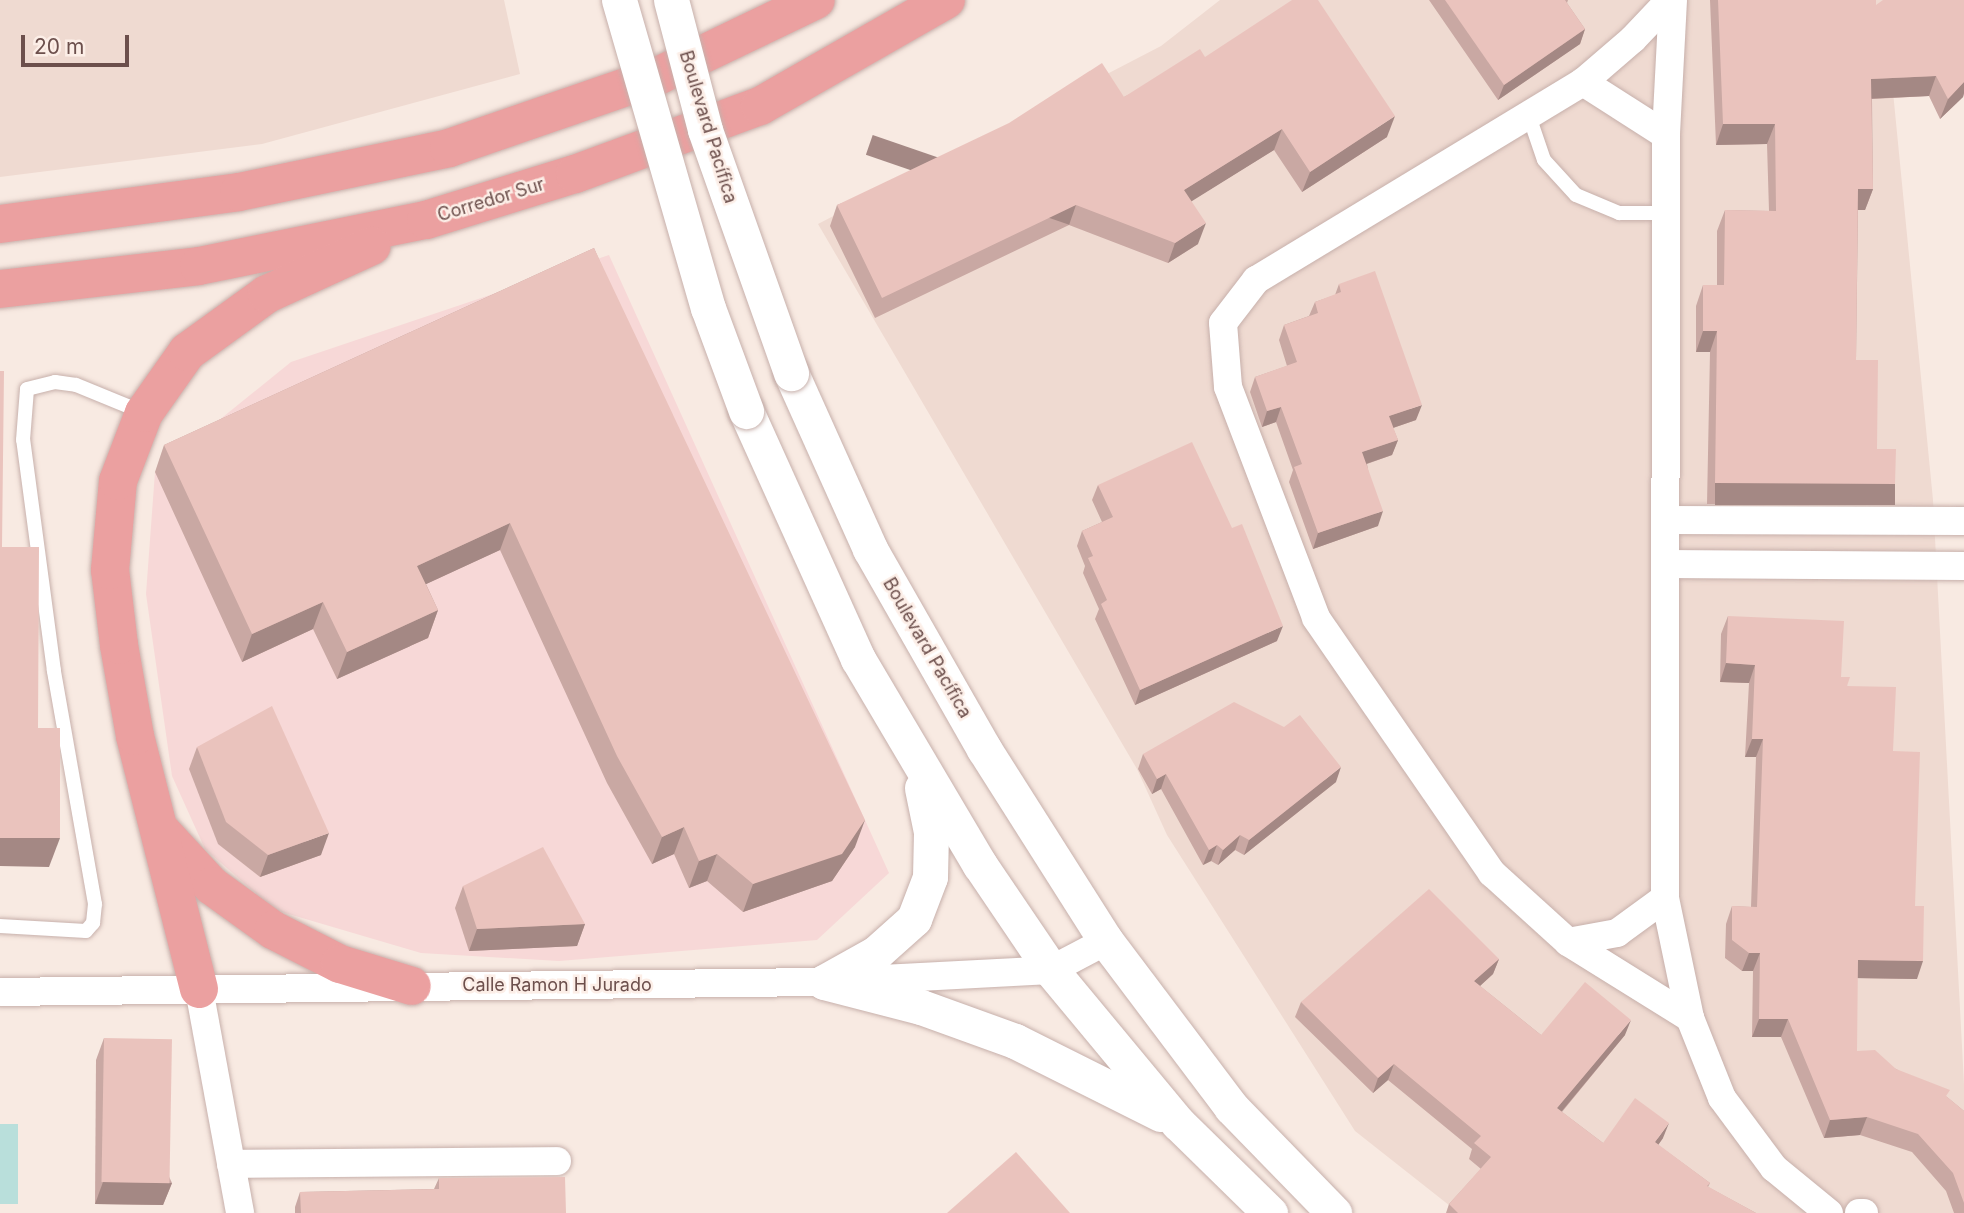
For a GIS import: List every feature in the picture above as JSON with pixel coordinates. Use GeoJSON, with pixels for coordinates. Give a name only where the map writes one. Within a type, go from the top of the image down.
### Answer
{"type":"FeatureCollection","features":[{"type":"Feature","properties":{"kind":"highway"},"geometry":{"type":"LineString","coordinates":[[0,224],[239,192],[449,148],[658,76],[816,0]]}},
{"type":"Feature","properties":{"kind":"highway","name":"Corredor Sur"},"geometry":{"type":"LineString","coordinates":[[0,289],[199,266],[426,220],[575,174],[760,106],[946,0]]}},
{"type":"Feature","properties":{"kind":"highway"},"geometry":{"type":"LineString","coordinates":[[199,989],[135,736],[110,570],[118,481],[144,413],[187,352],[267,295],[426,220]]}},
{"type":"Feature","properties":{"kind":"highway"},"geometry":{"type":"LineString","coordinates":[[161,832],[212,886],[273,930],[340,964],[412,986]]}},
{"type":"Feature","properties":{"kind":"street"},"geometry":{"type":"LineString","coordinates":[[619,0],[708,308],[746,411],[858,659],[918,764],[1051,970],[1178,1123],[1270,1213]]}},
{"type":"Feature","properties":{"kind":"street","name":"Boulevard Pacífica"},"geometry":{"type":"LineString","coordinates":[[671,0],[705,130],[791,373],[870,549],[984,749],[1106,941],[1231,1107],[1334,1213]]}},
{"type":"Feature","properties":{"kind":"street"},"geometry":{"type":"LineString","coordinates":[[1671,0],[1633,39],[1583,82],[1256,280],[1223,323],[1228,387],[1316,618],[1492,873],[1568,942],[1690,1018]]}},
{"type":"Feature","properties":{"kind":"street"},"geometry":{"type":"LineString","coordinates":[[1671,0],[1666,135],[1665,898],[1690,1018],[1722,1098],[1774,1168],[1829,1213]]}},
{"type":"Feature","properties":{"kind":"street"},"geometry":{"type":"LineString","coordinates":[[1583,82],[1666,135]]}},
{"type":"Feature","properties":{"kind":"street"},"geometry":{"type":"LineString","coordinates":[[1665,520],[1964,521]]}},
{"type":"Feature","properties":{"kind":"street"},"geometry":{"type":"LineString","coordinates":[[1665,564],[1964,566]]}},
{"type":"Feature","properties":{"kind":"street"},"geometry":{"type":"LineString","coordinates":[[824,982],[876,953],[914,919],[930,877],[931,832],[918,764]]}},
{"type":"Feature","properties":{"kind":"street"},"geometry":{"type":"LineString","coordinates":[[1568,942],[1617,933],[1665,898]]}},
{"type":"Feature","properties":{"kind":"street","name":"Calle Ramon H Jurado"},"geometry":{"type":"LineString","coordinates":[[0,992],[824,982],[1051,970],[1106,941]]}},
{"type":"Feature","properties":{"kind":"street"},"geometry":{"type":"LineString","coordinates":[[824,982],[921,1007],[1015,1041],[1178,1123]]}},
{"type":"Feature","properties":{"kind":"street"},"geometry":{"type":"LineString","coordinates":[[199,989],[240,1213]]}},
{"type":"Feature","properties":{"kind":"street"},"geometry":{"type":"LineString","coordinates":[[231,1164],[557,1160]]}},
{"type":"Feature","properties":{"kind":"lane"},"geometry":{"type":"LineString","coordinates":[[1530,116],[1544,160],[1576,195],[1619,213],[1666,213]]}},
{"type":"Feature","properties":{"kind":"lane"},"geometry":{"type":"LineString","coordinates":[[0,926],[86,931],[93,923],[95,904],[54,671],[23,440],[27,389],[40,384],[76,385],[144,413]]}},
{"type":"Feature","properties":{"kind":"shaded area"},"geometry":{"type":"Polygon","coordinates":[[[0,0],[504,0],[520,74],[262,144],[0,177],[0,0]]]}},
{"type":"Feature","properties":{"kind":"shaded area"},"geometry":{"type":"Polygon","coordinates":[[[1220,0],[1884,0],[1933,500],[1964,1084],[1964,1213],[1459,1213],[1355,1131],[1167,835],[1137,769],[818,224],[1161,46],[1220,0]]]}},
{"type":"Feature","properties":{"kind":"shaded area"},"geometry":{"type":"Polygon","coordinates":[[[609,255],[889,873],[817,940],[559,961],[421,953],[275,910],[205,849],[172,776],[146,594],[155,472],[291,362],[609,255]]]}},
{"type":"Feature","properties":{"kind":"water"},"geometry":{"type":"Polygon","coordinates":[[[0,1124],[18,1124],[18,1204],[0,1204],[0,1124]]]}},
{"type":"Feature","properties":{"kind":"building"},"geometry":{"type":"Polygon","coordinates":[[[1292,0],[1318,0],[1395,116],[1310,172],[1282,129],[1184,190],[1206,223],[1175,243],[1076,205],[882,298],[837,205],[1009,123],[1102,63],[1124,97],[1200,49],[1205,57],[1292,0]]]}},
{"type":"Feature","properties":{"kind":"building"},"geometry":{"type":"Polygon","coordinates":[[[1445,0],[1565,0],[1585,29],[1504,85],[1445,0]]]}},
{"type":"Feature","properties":{"kind":"building"},"geometry":{"type":"Polygon","coordinates":[[[1718,0],[1876,0],[1876,5],[1883,0],[1964,0],[1964,82],[1948,99],[1936,76],[1871,79],[1873,189],[1858,189],[1856,360],[1878,360],[1877,449],[1896,449],[1895,484],[1715,483],[1717,331],[1703,331],[1703,285],[1724,285],[1725,210],[1776,211],[1775,124],[1723,124],[1718,0]]]}},
{"type":"Feature","properties":{"kind":"building"},"geometry":{"type":"Polygon","coordinates":[[[594,248],[865,820],[842,854],[753,884],[717,854],[699,861],[684,827],[662,837],[617,756],[510,523],[417,566],[438,610],[347,652],[323,602],[252,634],[164,445],[594,248]]]}},
{"type":"Feature","properties":{"kind":"building"},"geometry":{"type":"Polygon","coordinates":[[[1375,271],[1422,405],[1389,416],[1398,440],[1362,452],[1383,511],[1318,533],[1294,467],[1302,464],[1281,407],[1267,411],[1255,377],[1297,362],[1284,325],[1318,313],[1315,302],[1341,292],[1339,284],[1375,271]]]}},
{"type":"Feature","properties":{"kind":"building"},"geometry":{"type":"Polygon","coordinates":[[[0,371],[4,371],[2,547],[39,547],[38,728],[60,728],[60,838],[0,838],[0,371]]]}},
{"type":"Feature","properties":{"kind":"building"},"geometry":{"type":"Polygon","coordinates":[[[1192,442],[1232,528],[1242,524],[1283,626],[1140,690],[1101,604],[1107,600],[1088,558],[1093,556],[1082,531],[1113,517],[1098,485],[1192,442]]]}},
{"type":"Feature","properties":{"kind":"building"},"geometry":{"type":"Polygon","coordinates":[[[1728,616],[1844,621],[1841,677],[1850,677],[1847,686],[1896,687],[1893,751],[1920,752],[1915,906],[1924,906],[1923,961],[1858,960],[1857,1051],[1875,1050],[1896,1069],[1950,1090],[1946,1096],[1964,1111],[1964,1203],[1953,1173],[1918,1134],[1867,1117],[1830,1120],[1788,1019],[1759,1019],[1760,953],[1749,953],[1732,940],[1732,906],[1757,907],[1763,739],[1752,739],[1755,665],[1726,663],[1728,616]]]}},
{"type":"Feature","properties":{"kind":"building"},"geometry":{"type":"Polygon","coordinates":[[[1234,702],[1284,727],[1300,715],[1341,767],[1249,840],[1240,835],[1223,850],[1217,845],[1209,850],[1166,774],[1157,779],[1143,754],[1234,702]]]}},
{"type":"Feature","properties":{"kind":"building"},"geometry":{"type":"Polygon","coordinates":[[[272,706],[329,833],[268,855],[226,822],[197,747],[272,706]]]}},
{"type":"Feature","properties":{"kind":"building"},"geometry":{"type":"Polygon","coordinates":[[[543,847],[585,924],[477,929],[463,886],[543,847]]]}},
{"type":"Feature","properties":{"kind":"building"},"geometry":{"type":"Polygon","coordinates":[[[1429,889],[1499,959],[1474,981],[1541,1035],[1585,982],[1631,1020],[1557,1108],[1603,1143],[1635,1098],[1669,1123],[1655,1142],[1710,1183],[1707,1186],[1756,1213],[1458,1213],[1449,1204],[1491,1157],[1474,1143],[1481,1136],[1394,1064],[1378,1078],[1301,1002],[1429,889]]]}},
{"type":"Feature","properties":{"kind":"building"},"geometry":{"type":"Polygon","coordinates":[[[104,1038],[172,1039],[169,1183],[101,1182],[104,1038]]]}},
{"type":"Feature","properties":{"kind":"building"},"geometry":{"type":"Polygon","coordinates":[[[1016,1152],[1070,1213],[947,1213],[1016,1152]]]}},
{"type":"Feature","properties":{"kind":"building"},"geometry":{"type":"Polygon","coordinates":[[[565,1177],[566,1213],[301,1213],[300,1192],[439,1189],[439,1178],[565,1177]]]}}]}
